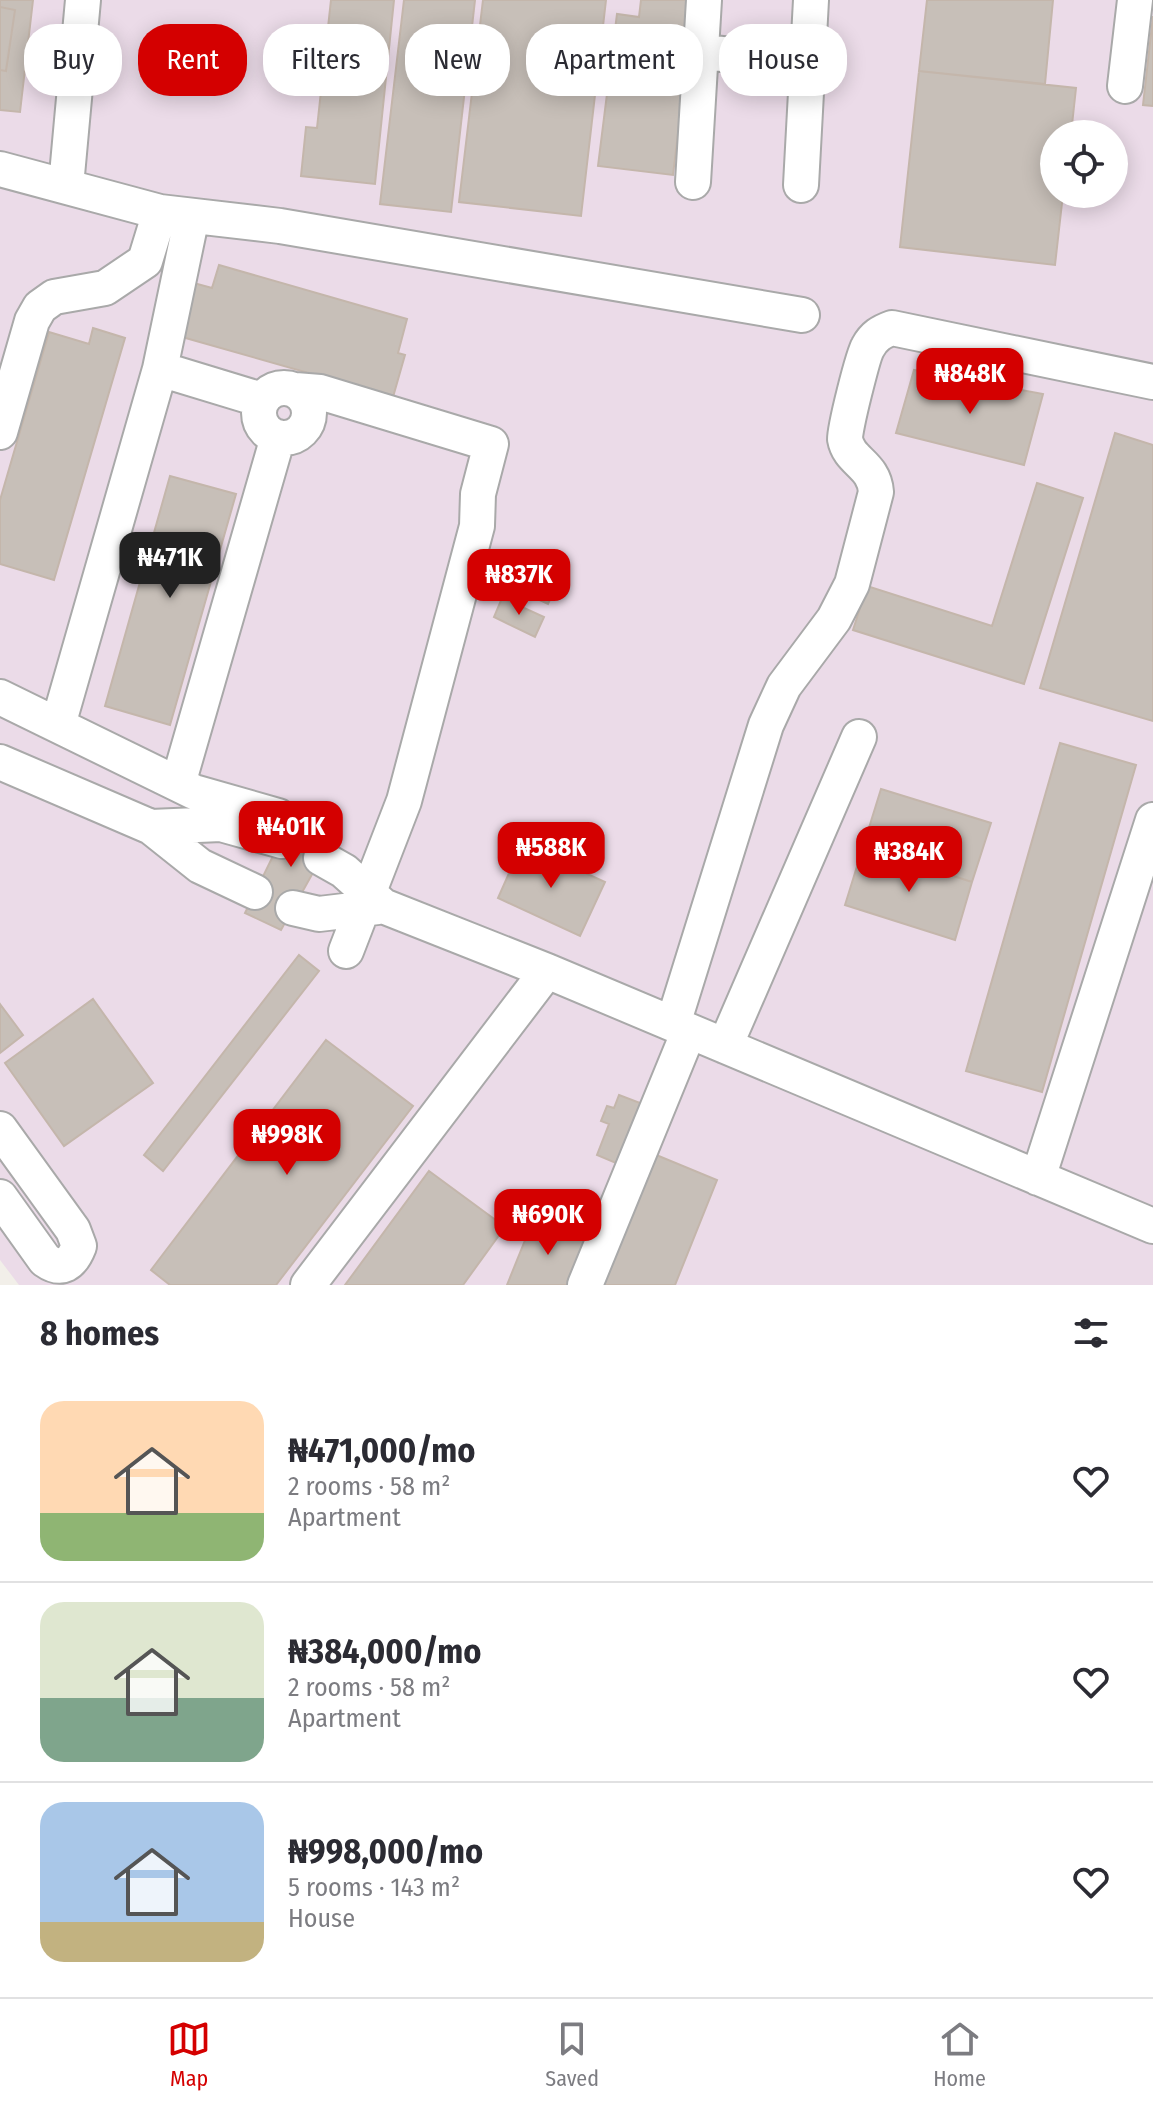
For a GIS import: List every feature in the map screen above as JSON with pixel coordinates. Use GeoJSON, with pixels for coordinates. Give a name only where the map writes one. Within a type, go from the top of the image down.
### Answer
{"type":"FeatureCollection","features":[{"type":"Feature","properties":{"kind":"lane"},"geometry":{"type":"LineString","coordinates":[[66,186],[83,0]]}},
{"type":"Feature","properties":{"kind":"lane"},"geometry":{"type":"LineString","coordinates":[[703,24],[704,0]]}},
{"type":"Feature","properties":{"kind":"lane"},"geometry":{"type":"LineString","coordinates":[[810,24],[811,0]]}},
{"type":"Feature","properties":{"kind":"lane"},"geometry":{"type":"LineString","coordinates":[[1125,86],[1135,0]]}},
{"type":"Feature","properties":{"kind":"lane"},"geometry":{"type":"LineString","coordinates":[[693,182],[698,96]]}},
{"type":"Feature","properties":{"kind":"lane"},"geometry":{"type":"LineString","coordinates":[[801,185],[806,96]]}},
{"type":"Feature","properties":{"kind":"lane"},"geometry":{"type":"LineString","coordinates":[[0,169],[176,214],[280,226],[802,315]]}},
{"type":"Feature","properties":{"kind":"lane"},"geometry":{"type":"LineString","coordinates":[[58,725],[160,369],[176,214]]}},
{"type":"Feature","properties":{"kind":"lane"},"geometry":{"type":"LineString","coordinates":[[0,432],[32,321],[40,307],[54,297],[105,288],[145,261],[176,214]]}},
{"type":"Feature","properties":{"kind":"lane"},"geometry":{"type":"LineString","coordinates":[[585,1285],[681,1027],[766,725],[784,686],[834,619],[852,584],[876,492],[875,478],[851,453],[845,438],[866,349],[877,333],[892,328],[1153,382]]}},
{"type":"Feature","properties":{"kind":"lane"},"geometry":{"type":"LineString","coordinates":[[160,369],[262,400]]}},
{"type":"Feature","properties":{"kind":"lane"},"geometry":{"type":"LineString","coordinates":[[262,400],[278,388],[345,399],[491,444],[478,494],[477,526],[404,801],[370,902],[346,951]]}},
{"type":"Feature","properties":{"kind":"lane"},"geometry":{"type":"LineString","coordinates":[[178,784],[293,430],[307,402],[295,390]]}},
{"type":"Feature","properties":{"kind":"lane"},"geometry":{"type":"LineString","coordinates":[[262,400],[261,422],[293,430],[345,399]]}},
{"type":"Feature","properties":{"kind":"lane"},"geometry":{"type":"LineString","coordinates":[[0,697],[178,784],[280,828],[221,824],[151,827]]}},
{"type":"Feature","properties":{"kind":"lane"},"geometry":{"type":"LineString","coordinates":[[725,1046],[859,737]]}},
{"type":"Feature","properties":{"kind":"lane"},"geometry":{"type":"LineString","coordinates":[[0,762],[151,827],[200,866],[255,892]]}},
{"type":"Feature","properties":{"kind":"lane"},"geometry":{"type":"LineString","coordinates":[[1038,1178],[1153,820]]}},
{"type":"Feature","properties":{"kind":"lane"},"geometry":{"type":"LineString","coordinates":[[321,858],[344,871],[370,902],[547,971],[1153,1226]]}},
{"type":"Feature","properties":{"kind":"lane"},"geometry":{"type":"LineString","coordinates":[[293,908],[319,914],[370,902]]}},
{"type":"Feature","properties":{"kind":"lane"},"geometry":{"type":"LineString","coordinates":[[308,1285],[547,971]]}},
{"type":"Feature","properties":{"kind":"lane"},"geometry":{"type":"LineString","coordinates":[[0,1129],[73,1230],[79,1246],[74,1258],[64,1266],[55,1267],[45,1260],[0,1197]]}},
{"type":"Feature","properties":{"kind":"shaded area"},"geometry":{"type":"Polygon","coordinates":[[[0,0],[1153,0],[1153,1285],[19,1285],[0,1260],[0,0]]]}},
{"type":"Feature","properties":{"kind":"building"},"geometry":{"type":"Polygon","coordinates":[[[0,0],[33,0],[30,24],[24,24],[24,78],[20,112],[0,110],[0,0]]]}},
{"type":"Feature","properties":{"kind":"building"},"geometry":{"type":"Polygon","coordinates":[[[331,0],[394,0],[389,48],[389,24],[328,24],[331,0]]]}},
{"type":"Feature","properties":{"kind":"building"},"geometry":{"type":"Polygon","coordinates":[[[404,0],[475,0],[472,24],[405,24],[405,96],[464,96],[451,212],[380,204],[404,0]]]}},
{"type":"Feature","properties":{"kind":"building"},"geometry":{"type":"Polygon","coordinates":[[[483,0],[606,0],[603,24],[526,24],[526,96],[595,96],[581,216],[459,202],[472,96],[510,96],[510,24],[480,24],[483,0]]]}},
{"type":"Feature","properties":{"kind":"building"},"geometry":{"type":"Polygon","coordinates":[[[641,0],[694,0],[691,24],[616,24],[617,14],[639,17],[641,0]]]}},
{"type":"Feature","properties":{"kind":"building"},"geometry":{"type":"Polygon","coordinates":[[[927,0],[1053,0],[1045,84],[919,71],[927,0]]]}},
{"type":"Feature","properties":{"kind":"building"},"geometry":{"type":"Polygon","coordinates":[[[0,7],[15,10],[6,71],[0,70],[0,7]]]}},
{"type":"Feature","properties":{"kind":"building"},"geometry":{"type":"Polygon","coordinates":[[[1153,16],[1153,106],[1143,105],[1153,16]]]}},
{"type":"Feature","properties":{"kind":"building"},"geometry":{"type":"Polygon","coordinates":[[[919,71],[1076,88],[1073,120],[1040,120],[1040,208],[1061,208],[1055,265],[900,247],[919,71]]]}},
{"type":"Feature","properties":{"kind":"building"},"geometry":{"type":"Polygon","coordinates":[[[320,96],[384,96],[375,184],[301,176],[306,127],[317,128],[320,96]]]}},
{"type":"Feature","properties":{"kind":"building"},"geometry":{"type":"Polygon","coordinates":[[[607,96],[682,96],[673,175],[598,166],[607,96]]]}},
{"type":"Feature","properties":{"kind":"building"},"geometry":{"type":"Polygon","coordinates":[[[219,265],[407,319],[398,353],[405,355],[393,397],[175,335],[190,282],[212,288],[219,265]]]}},
{"type":"Feature","properties":{"kind":"building"},"geometry":{"type":"Polygon","coordinates":[[[93,328],[125,338],[54,580],[0,564],[0,500],[49,332],[89,344],[93,328]]]}},
{"type":"Feature","properties":{"kind":"building"},"geometry":{"type":"Polygon","coordinates":[[[914,370],[1043,394],[1024,465],[896,433],[914,370]]]}},
{"type":"Feature","properties":{"kind":"building"},"geometry":{"type":"Polygon","coordinates":[[[1115,433],[1153,445],[1153,721],[1040,688],[1115,433]]]}},
{"type":"Feature","properties":{"kind":"building"},"geometry":{"type":"Polygon","coordinates":[[[170,476],[236,494],[170,725],[105,706],[170,476]]]}},
{"type":"Feature","properties":{"kind":"building"},"geometry":{"type":"Polygon","coordinates":[[[1037,483],[1083,498],[1024,684],[853,630],[867,586],[992,626],[1037,483]]]}},
{"type":"Feature","properties":{"kind":"building"},"geometry":{"type":"Polygon","coordinates":[[[519,555],[561,575],[548,604],[505,584],[519,555]]]}},
{"type":"Feature","properties":{"kind":"building"},"geometry":{"type":"Polygon","coordinates":[[[502,598],[544,617],[535,637],[494,617],[502,598]]]}},
{"type":"Feature","properties":{"kind":"building"},"geometry":{"type":"Polygon","coordinates":[[[1060,743],[1136,765],[1042,1092],[966,1071],[1060,743]]]}},
{"type":"Feature","properties":{"kind":"building"},"geometry":{"type":"Polygon","coordinates":[[[881,789],[991,823],[972,882],[863,847],[881,789]]]}},
{"type":"Feature","properties":{"kind":"building"},"geometry":{"type":"Polygon","coordinates":[[[302,808],[338,828],[281,930],[245,913],[273,856],[302,808]]]}},
{"type":"Feature","properties":{"kind":"building"},"geometry":{"type":"Polygon","coordinates":[[[522,844],[605,882],[580,936],[498,898],[522,844]]]}},
{"type":"Feature","properties":{"kind":"building"},"geometry":{"type":"Polygon","coordinates":[[[863,847],[972,882],[955,940],[845,905],[863,847]]]}},
{"type":"Feature","properties":{"kind":"building"},"geometry":{"type":"Polygon","coordinates":[[[299,955],[319,971],[163,1171],[144,1155],[299,955]]]}},
{"type":"Feature","properties":{"kind":"building"},"geometry":{"type":"Polygon","coordinates":[[[93,999],[153,1083],[64,1146],[5,1063],[93,999]]]}},
{"type":"Feature","properties":{"kind":"building"},"geometry":{"type":"Polygon","coordinates":[[[0,1004],[23,1035],[0,1053],[0,1004]]]}},
{"type":"Feature","properties":{"kind":"building"},"geometry":{"type":"Polygon","coordinates":[[[326,1040],[413,1106],[276,1285],[170,1285],[151,1270],[326,1040]]]}},
{"type":"Feature","properties":{"kind":"building"},"geometry":{"type":"Polygon","coordinates":[[[619,1095],[648,1106],[623,1166],[597,1155],[609,1124],[601,1121],[607,1106],[614,1108],[619,1095]]]}},
{"type":"Feature","properties":{"kind":"building"},"geometry":{"type":"Polygon","coordinates":[[[649,1152],[717,1180],[675,1285],[595,1285],[649,1152]]]}},
{"type":"Feature","properties":{"kind":"building"},"geometry":{"type":"Polygon","coordinates":[[[429,1171],[505,1227],[463,1285],[345,1285],[429,1171]]]}},
{"type":"Feature","properties":{"kind":"building"},"geometry":{"type":"Polygon","coordinates":[[[534,1218],[589,1240],[570,1285],[507,1285],[534,1218]]]}}]}
